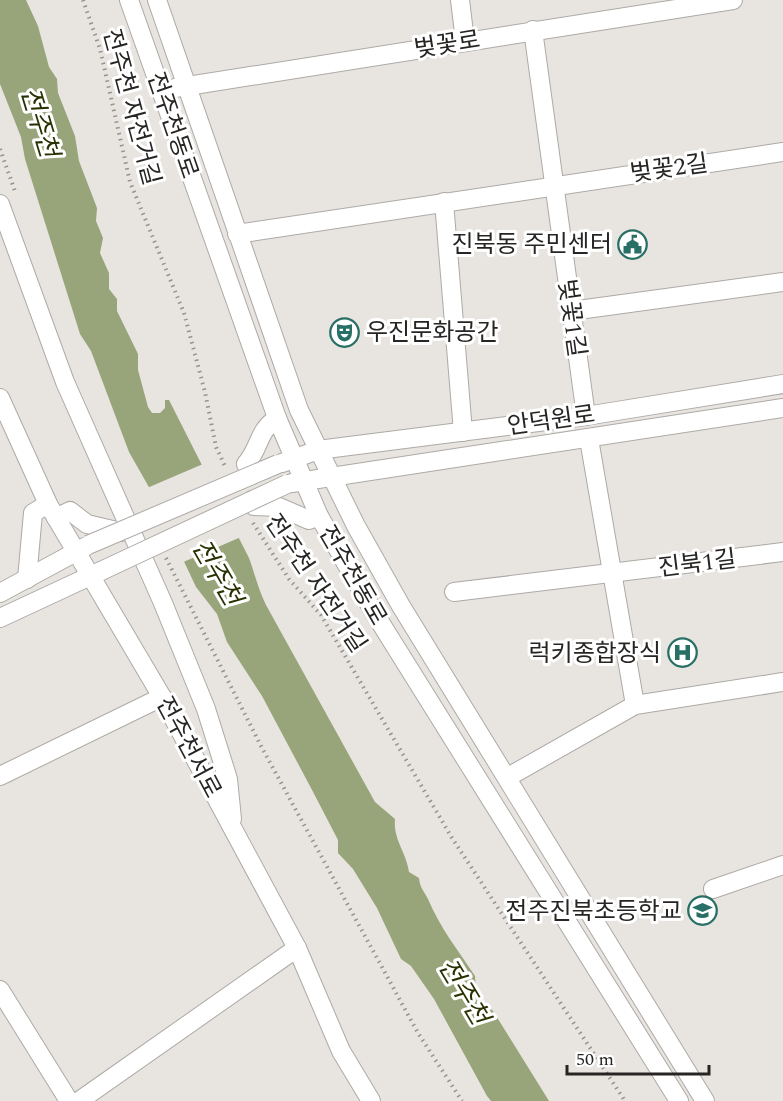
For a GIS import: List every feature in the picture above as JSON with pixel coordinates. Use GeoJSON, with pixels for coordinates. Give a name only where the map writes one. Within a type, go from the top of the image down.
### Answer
{"type":"FeatureCollection","features":[{"type":"Feature","properties":{"kind":"street","name":"전주천동로"},"geometry":{"type":"LineString","coordinates":[[129,0],[271,422],[295,482],[319,516],[392,643],[679,1101]]}},
{"type":"Feature","properties":{"kind":"street","name":"전주천동로"},"geometry":{"type":"LineString","coordinates":[[157,0],[299,410],[318,450],[401,606],[705,1101]]}},
{"type":"Feature","properties":{"kind":"street"},"geometry":{"type":"LineString","coordinates":[[460,0],[465,41]]}},
{"type":"Feature","properties":{"kind":"street","name":"벚꽃로"},"geometry":{"type":"LineString","coordinates":[[161,90],[733,0]]}},
{"type":"Feature","properties":{"kind":"street","name":"벚꽃1길"},"geometry":{"type":"LineString","coordinates":[[533,30],[586,416]]}},
{"type":"Feature","properties":{"kind":"street","name":"벚꽃2길"},"geometry":{"type":"LineString","coordinates":[[554,184],[783,152]]}},
{"type":"Feature","properties":{"kind":"street"},"geometry":{"type":"LineString","coordinates":[[237,234],[554,184]]}},
{"type":"Feature","properties":{"kind":"street"},"geometry":{"type":"LineString","coordinates":[[444,202],[463,432]]}},
{"type":"Feature","properties":{"kind":"street"},"geometry":{"type":"LineString","coordinates":[[0,204],[65,382],[163,603],[206,709],[228,779],[232,827]]}},
{"type":"Feature","properties":{"kind":"street"},"geometry":{"type":"LineString","coordinates":[[571,311],[783,282]]}},
{"type":"Feature","properties":{"kind":"street","name":"안덕원로"},"geometry":{"type":"LineString","coordinates":[[0,593],[81,549],[251,475],[318,450],[586,416],[783,384]]}},
{"type":"Feature","properties":{"kind":"street","name":"전주천서로"},"geometry":{"type":"LineString","coordinates":[[0,398],[58,511],[96,573],[297,948],[340,1051],[371,1101]]}},
{"type":"Feature","properties":{"kind":"street","name":"안덕원로"},"geometry":{"type":"LineString","coordinates":[[0,618],[96,573],[251,509],[295,482],[783,408]]}},
{"type":"Feature","properties":{"kind":"street"},"geometry":{"type":"LineString","coordinates":[[251,475],[246,464],[254,455],[271,422]]}},
{"type":"Feature","properties":{"kind":"street"},"geometry":{"type":"LineString","coordinates":[[589,439],[635,705]]}},
{"type":"Feature","properties":{"kind":"street"},"geometry":{"type":"LineString","coordinates":[[251,509],[254,506],[279,507],[309,520],[319,516]]}},
{"type":"Feature","properties":{"kind":"street"},"geometry":{"type":"LineString","coordinates":[[27,579],[33,513],[58,511],[87,524],[121,532]]}},
{"type":"Feature","properties":{"kind":"street","name":"진북1길"},"geometry":{"type":"LineString","coordinates":[[454,592],[783,552]]}},
{"type":"Feature","properties":{"kind":"street"},"geometry":{"type":"LineString","coordinates":[[508,777],[635,705],[783,682]]}},
{"type":"Feature","properties":{"kind":"street"},"geometry":{"type":"LineString","coordinates":[[0,776],[162,696]]}},
{"type":"Feature","properties":{"kind":"street"},"geometry":{"type":"LineString","coordinates":[[713,889],[783,865]]}},
{"type":"Feature","properties":{"kind":"street"},"geometry":{"type":"LineString","coordinates":[[79,1101],[297,948]]}},
{"type":"Feature","properties":{"kind":"street"},"geometry":{"type":"LineString","coordinates":[[0,990],[69,1101]]}},
{"type":"Feature","properties":{"kind":"path","name":"전주천 자전거길"},"geometry":{"type":"LineString","coordinates":[[83,0],[100,49],[130,182],[184,313],[205,392],[216,447],[231,478]]}},
{"type":"Feature","properties":{"kind":"path"},"geometry":{"type":"LineString","coordinates":[[0,149],[19,204]]}},
{"type":"Feature","properties":{"kind":"path","name":"전주천 자전거길"},"geometry":{"type":"LineString","coordinates":[[251,509],[261,538],[289,579],[321,615],[452,838],[624,1101]]}},
{"type":"Feature","properties":{"kind":"path"},"geometry":{"type":"LineString","coordinates":[[165,556],[262,748],[418,1033],[462,1101]]}},
{"type":"Feature","properties":{"kind":"water","name":"전주천"},"geometry":{"type":"Polygon","coordinates":[[[0,0],[26,0],[38,26],[49,67],[57,79],[58,93],[75,136],[79,161],[97,208],[96,221],[103,238],[100,253],[109,273],[109,289],[117,299],[117,311],[138,354],[138,370],[148,407],[152,413],[160,413],[165,408],[165,400],[169,400],[249,558],[266,605],[375,802],[395,819],[396,833],[409,872],[419,878],[421,887],[438,920],[475,976],[480,995],[493,1011],[549,1101],[491,1101],[487,1096],[434,999],[411,966],[401,959],[377,908],[353,869],[338,853],[338,840],[262,696],[227,642],[217,614],[196,587],[150,489],[129,452],[91,351],[80,334],[25,159],[21,137],[0,84],[0,0]]]}},
{"type":"Feature","properties":{"kind":"pier"},"geometry":{"type":"Polygon","coordinates":[[[203,464],[241,537],[181,563],[147,488],[203,464]]]}},
{"type":"Feature","properties":{"kind":"place","name":"진북동 주민센터"},"geometry":{"type":"Point","coordinates":[633,244]}},
{"type":"Feature","properties":{"kind":"place","name":"우진문화공간"},"geometry":{"type":"Point","coordinates":[345,332]}},
{"type":"Feature","properties":{"kind":"place","name":"럭키종합장식"},"geometry":{"type":"Point","coordinates":[682,653]}},
{"type":"Feature","properties":{"kind":"place","name":"전주진북초등학교"},"geometry":{"type":"Point","coordinates":[703,911]}}]}
